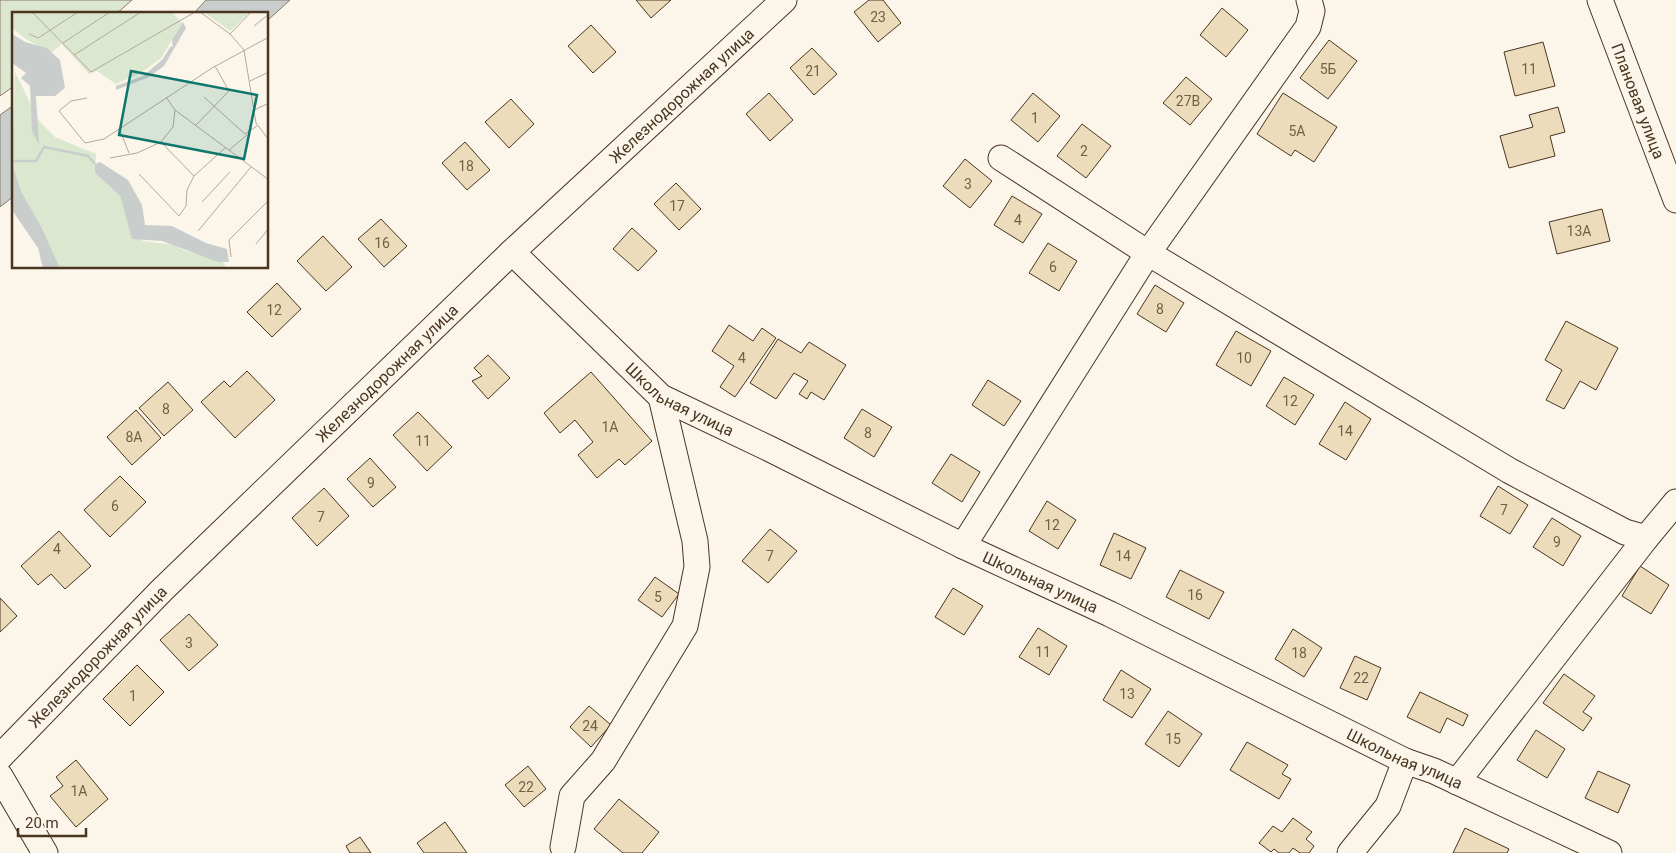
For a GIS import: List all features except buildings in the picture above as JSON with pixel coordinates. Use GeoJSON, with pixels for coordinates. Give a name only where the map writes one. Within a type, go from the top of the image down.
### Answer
{"type":"FeatureCollection","features":[{"type":"Feature","properties":{"kind":"street","name":"Железнодорожная улица"},"geometry":{"type":"LineString","coordinates":[[0,757],[162,590],[512,252],[784,0]]}},
{"type":"Feature","properties":{"kind":"street"},"geometry":{"type":"LineString","coordinates":[[963,546],[1148,253],[1308,27],[1312,11],[1309,0]]}},
{"type":"Feature","properties":{"kind":"street","name":"Плановая улица"},"geometry":{"type":"LineString","coordinates":[[1600,0],[1676,200]]}},
{"type":"Feature","properties":{"kind":"street"},"geometry":{"type":"LineString","coordinates":[[1001,158],[1148,253],[1510,471],[1625,532],[1646,538]]}},
{"type":"Feature","properties":{"kind":"street","name":"Школьная улица"},"geometry":{"type":"LineString","coordinates":[[512,252],[661,397],[770,449],[963,546],[1110,614],[1404,761],[1434,771],[1609,853]]}},
{"type":"Feature","properties":{"kind":"street"},"geometry":{"type":"LineString","coordinates":[[562,851],[572,796],[603,761],[685,626],[697,568],[694,541],[661,397]]}},
{"type":"Feature","properties":{"kind":"street"},"geometry":{"type":"LineString","coordinates":[[1457,782],[1676,502]]}},
{"type":"Feature","properties":{"kind":"street"},"geometry":{"type":"LineString","coordinates":[[1350,853],[1388,806],[1404,761]]}},
{"type":"Feature","properties":{"kind":"street"},"geometry":{"type":"LineString","coordinates":[[0,776],[45,853]]}},
{"type":"Feature","properties":{"kind":"green space"},"geometry":{"type":"Polygon","coordinates":[[[0,0],[132,0],[118,12],[12,12],[12,87],[0,96],[0,0]]]}},
{"type":"Feature","properties":{"kind":"shaded area"},"geometry":{"type":"Polygon","coordinates":[[[206,0],[290,0],[269,19],[269,12],[195,12],[206,0]]]}},
{"type":"Feature","properties":{"kind":"shaded area"},"geometry":{"type":"Polygon","coordinates":[[[12,106],[12,198],[0,207],[0,115],[12,106]]]}}]}
